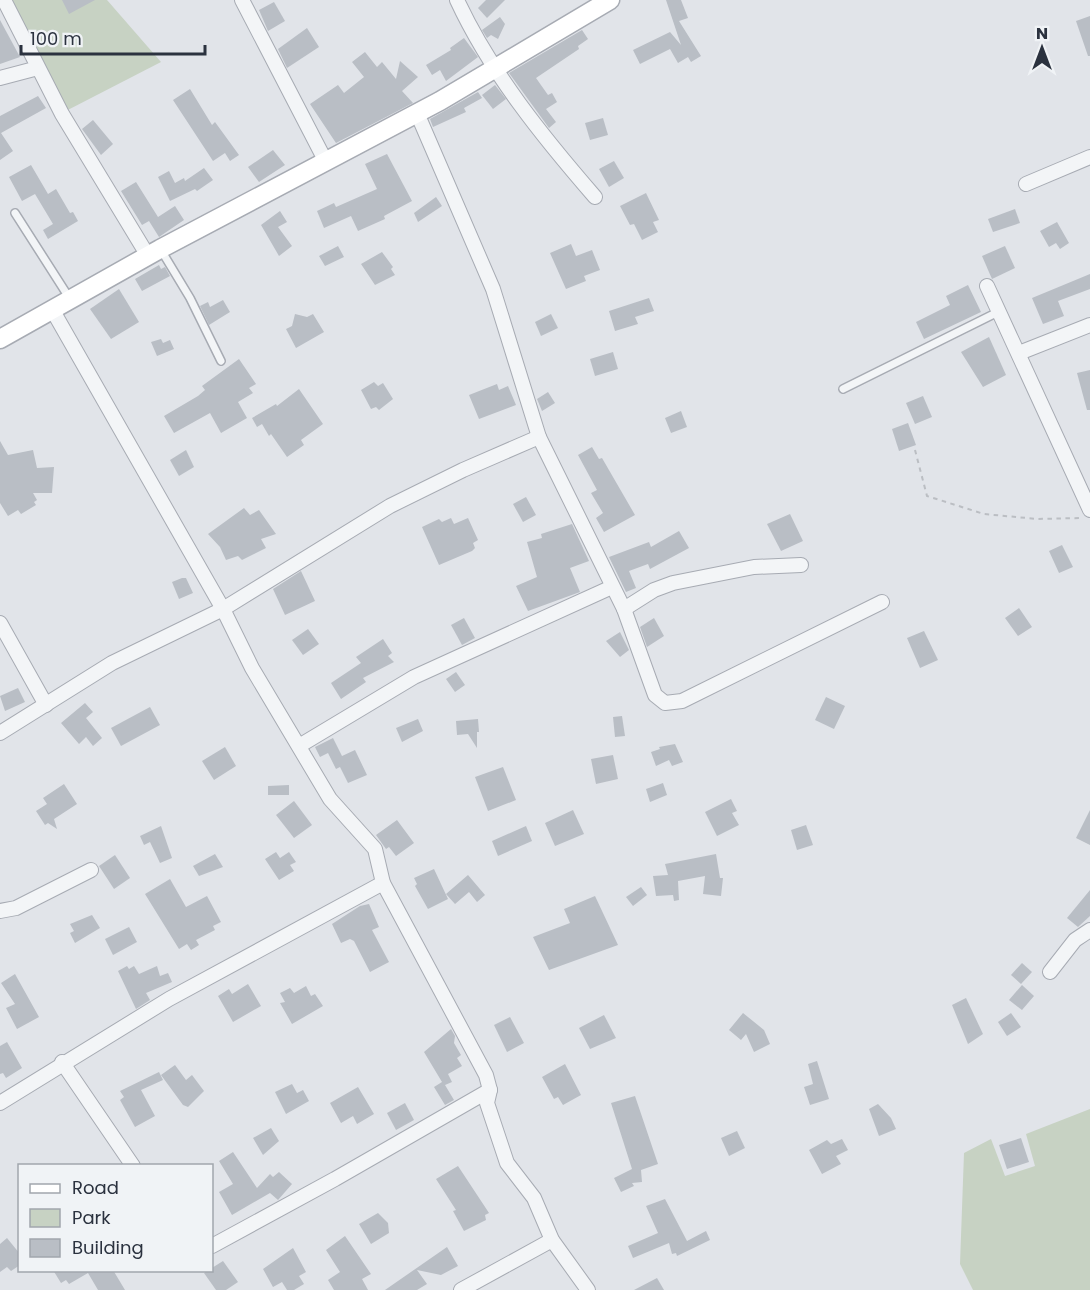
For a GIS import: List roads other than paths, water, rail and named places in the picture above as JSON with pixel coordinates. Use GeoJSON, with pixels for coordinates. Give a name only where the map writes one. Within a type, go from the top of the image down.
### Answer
{"type":"FeatureCollection","features":[{"type":"Feature","properties":{"kind":"main road"},"geometry":{"type":"LineString","coordinates":[[0,339],[71,301],[154,252],[417,113],[610,0]]}},
{"type":"Feature","properties":{"kind":"street"},"geometry":{"type":"LineString","coordinates":[[4,0],[62,114],[154,252]]}},
{"type":"Feature","properties":{"kind":"street"},"geometry":{"type":"LineString","coordinates":[[242,0],[325,160]]}},
{"type":"Feature","properties":{"kind":"street"},"geometry":{"type":"LineString","coordinates":[[458,0],[495,66],[542,136],[595,197]]}},
{"type":"Feature","properties":{"kind":"street"},"geometry":{"type":"LineString","coordinates":[[0,78],[38,68]]}},
{"type":"Feature","properties":{"kind":"street"},"geometry":{"type":"LineString","coordinates":[[417,113],[493,289],[539,438],[574,504],[624,609],[655,695],[665,703],[682,701],[882,602]]}},
{"type":"Feature","properties":{"kind":"street"},"geometry":{"type":"LineString","coordinates":[[1026,184],[1090,157]]}},
{"type":"Feature","properties":{"kind":"street"},"geometry":{"type":"LineString","coordinates":[[987,286],[1090,510]]}},
{"type":"Feature","properties":{"kind":"street"},"geometry":{"type":"LineString","coordinates":[[53,311],[223,609],[252,668],[330,799],[375,849],[383,883],[486,1076],[490,1090],[488,1103],[507,1163],[534,1198],[552,1240],[588,1290]]}},
{"type":"Feature","properties":{"kind":"street"},"geometry":{"type":"LineString","coordinates":[[1019,353],[1090,325]]}},
{"type":"Feature","properties":{"kind":"street"},"geometry":{"type":"LineString","coordinates":[[0,733],[112,663],[223,609],[390,506],[463,470],[539,438]]}},
{"type":"Feature","properties":{"kind":"street"},"geometry":{"type":"LineString","coordinates":[[624,609],[654,590],[673,583],[754,567],[801,565]]}},
{"type":"Feature","properties":{"kind":"street"},"geometry":{"type":"LineString","coordinates":[[299,746],[414,677],[612,587]]}},
{"type":"Feature","properties":{"kind":"street"},"geometry":{"type":"LineString","coordinates":[[0,623],[46,705]]}},
{"type":"Feature","properties":{"kind":"street"},"geometry":{"type":"LineString","coordinates":[[0,911],[16,908],[91,870]]}},
{"type":"Feature","properties":{"kind":"street"},"geometry":{"type":"LineString","coordinates":[[0,1102],[62,1062],[169,999],[383,883]]}},
{"type":"Feature","properties":{"kind":"street"},"geometry":{"type":"LineString","coordinates":[[1050,972],[1075,940],[1090,930]]}},
{"type":"Feature","properties":{"kind":"street"},"geometry":{"type":"LineString","coordinates":[[62,1062],[132,1164]]}},
{"type":"Feature","properties":{"kind":"street"},"geometry":{"type":"LineString","coordinates":[[213,1245],[490,1090]]}},
{"type":"Feature","properties":{"kind":"street"},"geometry":{"type":"LineString","coordinates":[[461,1290],[552,1240]]}},
{"type":"Feature","properties":{"kind":"lane"},"geometry":{"type":"LineString","coordinates":[[15,213],[71,301]]}},
{"type":"Feature","properties":{"kind":"lane"},"geometry":{"type":"LineString","coordinates":[[154,252],[190,298],[221,361]]}},
{"type":"Feature","properties":{"kind":"lane"},"geometry":{"type":"LineString","coordinates":[[843,389],[1000,311]]}}]}
